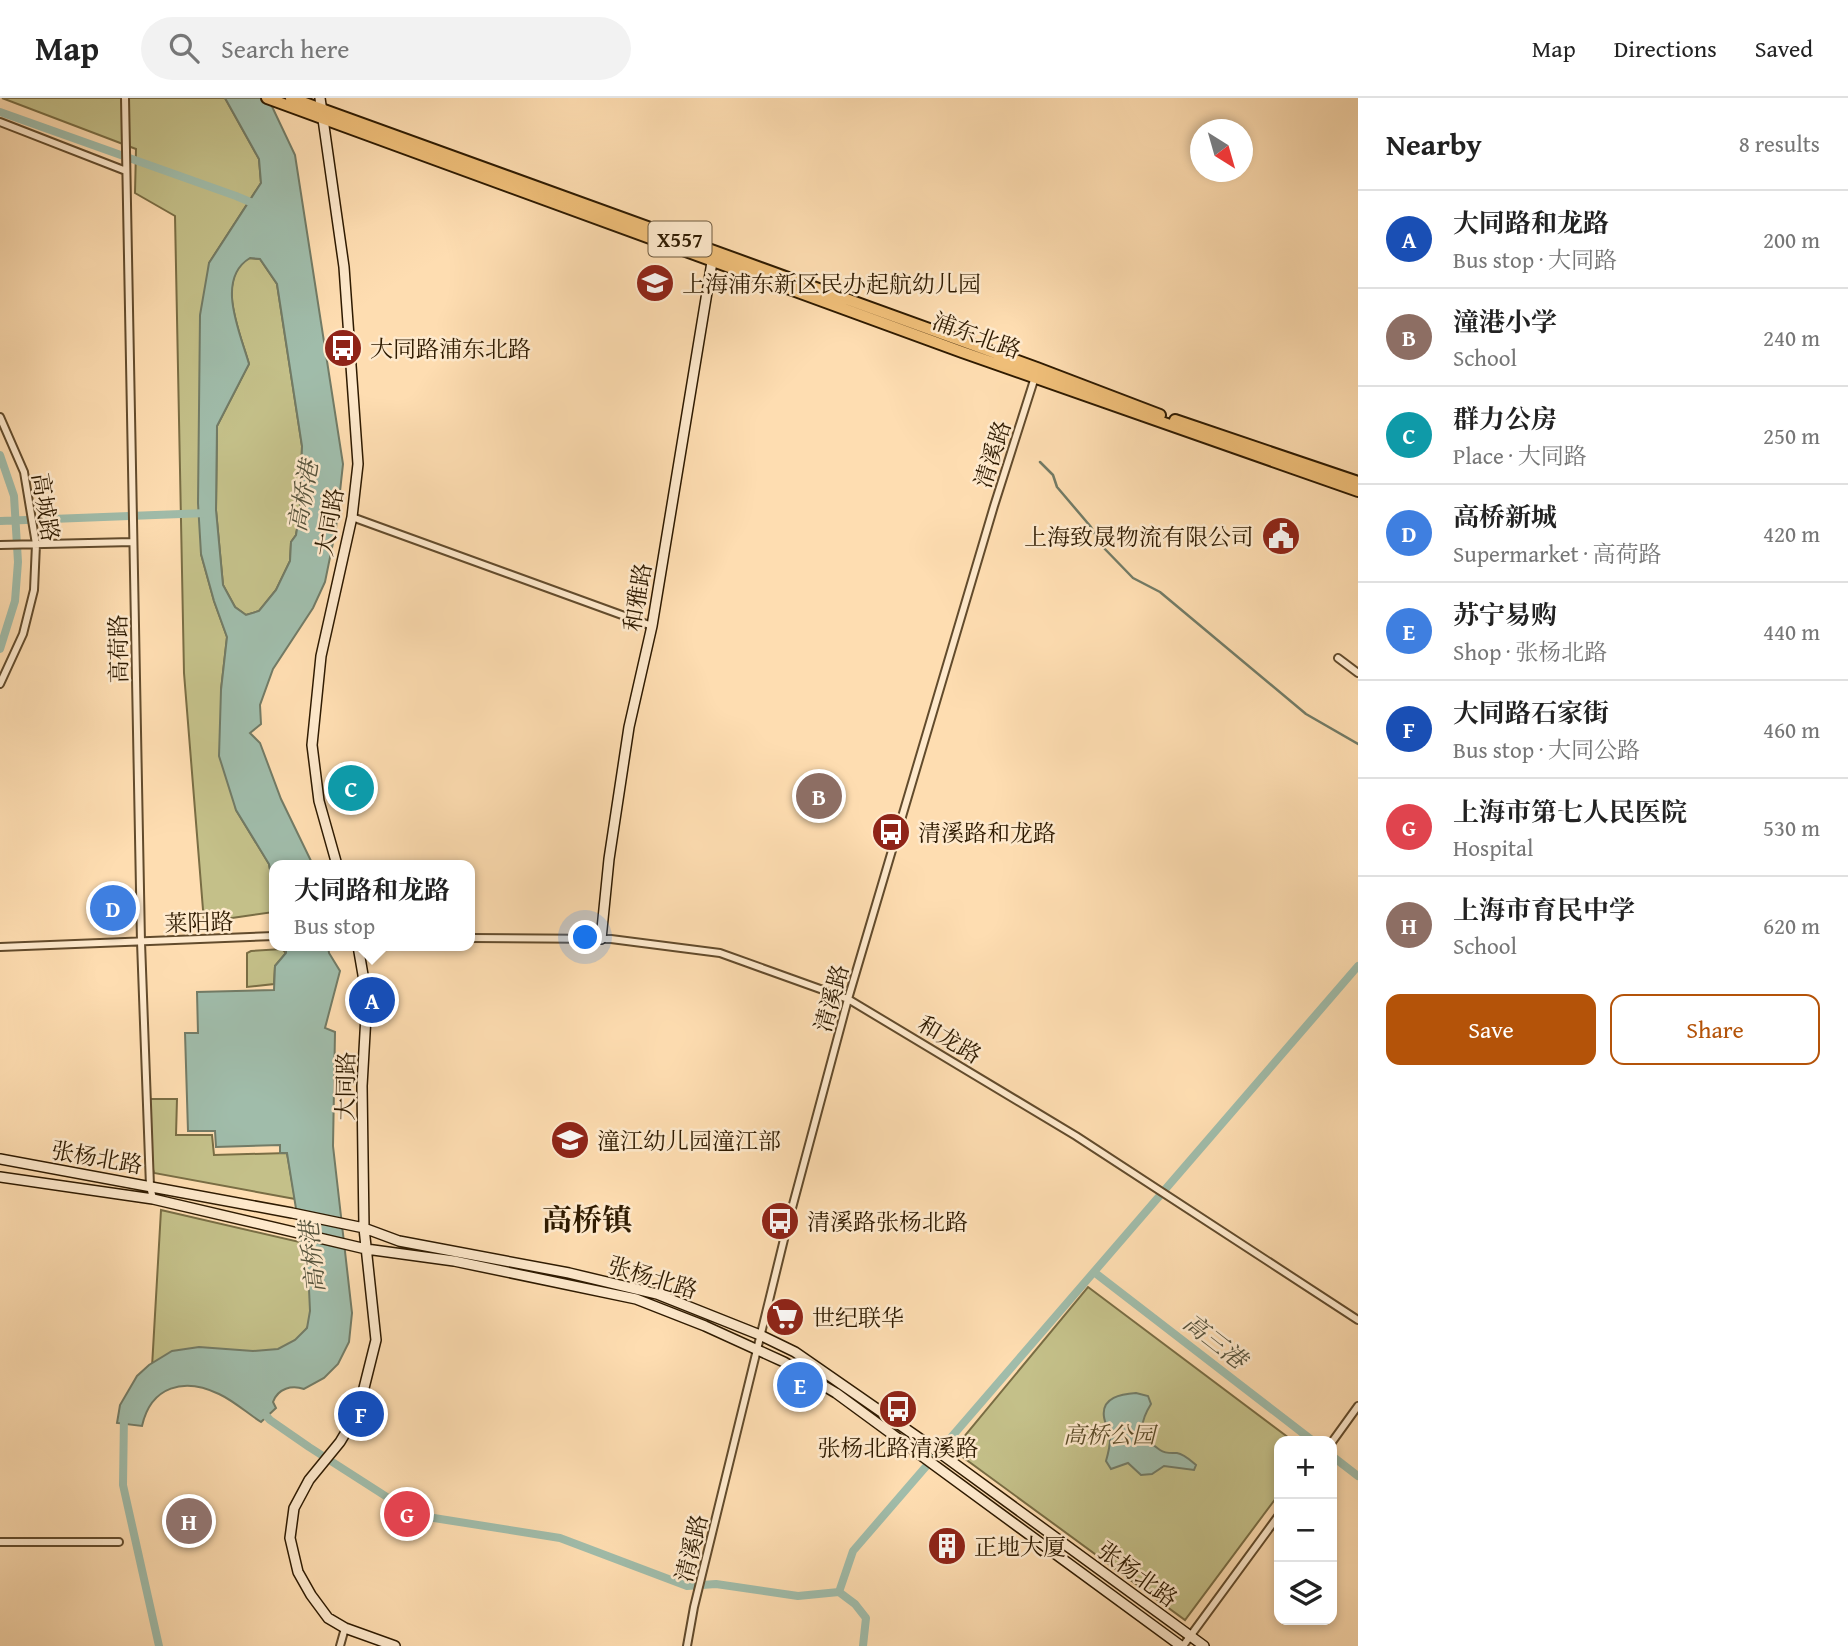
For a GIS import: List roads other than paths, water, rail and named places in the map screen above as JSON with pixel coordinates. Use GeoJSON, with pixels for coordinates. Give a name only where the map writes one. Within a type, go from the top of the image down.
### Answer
{"type":"FeatureCollection","features":[{"type":"Feature","properties":{"kind":"main road","name":"浦东北路"},"geometry":{"type":"LineString","coordinates":[[291,98],[1358,492]]}},
{"type":"Feature","properties":{"kind":"main road","name":"浦东北路"},"geometry":{"type":"LineString","coordinates":[[270,99],[322,109],[712,261],[1358,482]]}},
{"type":"Feature","properties":{"kind":"main road","name":"大同路"},"geometry":{"type":"LineString","coordinates":[[322,109],[344,267],[358,464],[352,517],[321,656],[312,746],[319,801],[336,860]]}},
{"type":"Feature","properties":{"kind":"main road","name":"和雅路"},"geometry":{"type":"LineString","coordinates":[[601,939],[609,859],[629,726],[652,626],[712,261]]}},
{"type":"Feature","properties":{"kind":"main road","name":"大同路"},"geometry":{"type":"LineString","coordinates":[[345,1628],[328,1618],[311,1595],[298,1572],[290,1538],[294,1508],[309,1480],[340,1441],[358,1412],[376,1339],[364,1228],[362,1086],[367,998],[359,951]]}},
{"type":"Feature","properties":{"kind":"main road","name":"张杨北路"},"geometry":{"type":"LineString","coordinates":[[0,1158],[292,1213],[364,1228],[399,1241],[569,1273],[657,1294],[760,1335],[795,1352],[934,1448],[1204,1646]]}},
{"type":"Feature","properties":{"kind":"main road","name":"张杨北路"},"geometry":{"type":"LineString","coordinates":[[0,1177],[153,1199],[366,1249],[454,1261],[636,1299],[705,1326],[784,1362],[836,1393],[1182,1646]]}},
{"type":"Feature","properties":{"kind":"main road"},"geometry":{"type":"LineString","coordinates":[[345,1628],[395,1646]]}},
{"type":"Feature","properties":{"kind":"street","name":"高荷路"},"geometry":{"type":"LineString","coordinates":[[125,98],[141,942],[150,1186],[153,1199]]}},
{"type":"Feature","properties":{"kind":"street"},"geometry":{"type":"LineString","coordinates":[[0,122],[126,167]]}},
{"type":"Feature","properties":{"kind":"street","name":"清溪路"},"geometry":{"type":"LineString","coordinates":[[688,1646],[694,1607],[755,1350],[848,999],[1036,373]]}},
{"type":"Feature","properties":{"kind":"street","name":"高城路"},"geometry":{"type":"LineString","coordinates":[[0,417],[24,472],[36,544],[34,590],[23,634],[0,684]]}},
{"type":"Feature","properties":{"kind":"street"},"geometry":{"type":"LineString","coordinates":[[352,517],[652,626]]}},
{"type":"Feature","properties":{"kind":"street"},"geometry":{"type":"LineString","coordinates":[[3,545],[133,542]]}},
{"type":"Feature","properties":{"kind":"street"},"geometry":{"type":"LineString","coordinates":[[1338,658],[1358,673]]}},
{"type":"Feature","properties":{"kind":"street","name":"莱阳路"},"geometry":{"type":"LineString","coordinates":[[0,947],[269,936]]}},
{"type":"Feature","properties":{"kind":"street","name":"和龙路"},"geometry":{"type":"LineString","coordinates":[[475,938],[601,939],[720,953],[848,999],[1076,1136],[1358,1320]]}},
{"type":"Feature","properties":{"kind":"street"},"geometry":{"type":"LineString","coordinates":[[1337,1436],[1358,1406]]}},
{"type":"Feature","properties":{"kind":"street"},"geometry":{"type":"LineString","coordinates":[[1182,1646],[1274,1522]]}},
{"type":"Feature","properties":{"kind":"street"},"geometry":{"type":"LineString","coordinates":[[0,1542],[119,1542]]}},
{"type":"Feature","properties":{"kind":"street"},"geometry":{"type":"LineString","coordinates":[[340,1646],[345,1628]]}},
{"type":"Feature","properties":{"kind":"water"},"geometry":{"type":"Polygon","coordinates":[[[225,98],[268,98],[295,155],[343,464],[336,528],[325,582],[313,608],[273,669],[260,705],[261,724],[250,733],[260,743],[281,799],[311,860],[269,860],[269,864],[236,810],[219,756],[221,690],[227,637],[201,554],[198,503],[200,315],[209,263],[261,183],[259,159],[225,98]],[[250,258],[240,267],[234,279],[233,307],[249,364],[217,426],[216,510],[223,585],[235,607],[246,615],[259,611],[276,590],[290,561],[291,542],[296,535],[300,511],[302,446],[277,284],[260,259],[250,258]]]}},
{"type":"Feature","properties":{"kind":"water"},"geometry":{"type":"Polygon","coordinates":[[[329,951],[340,971],[325,1028],[335,1032],[333,1146],[352,1313],[349,1342],[338,1364],[324,1378],[304,1389],[295,1387],[282,1391],[273,1402],[276,1408],[261,1422],[219,1394],[193,1386],[182,1386],[161,1394],[153,1402],[146,1412],[142,1426],[117,1423],[120,1405],[137,1376],[172,1351],[199,1347],[253,1351],[278,1349],[295,1340],[307,1328],[310,1311],[309,1289],[287,1153],[280,1153],[280,1145],[216,1147],[215,1131],[188,1131],[185,1033],[198,1033],[197,992],[274,990],[275,966],[286,953],[329,951]]]}},
{"type":"Feature","properties":{"kind":"water"},"geometry":{"type":"Polygon","coordinates":[[[1136,1393],[1148,1396],[1151,1404],[1144,1418],[1144,1435],[1162,1451],[1185,1456],[1196,1465],[1194,1470],[1164,1466],[1152,1474],[1141,1475],[1128,1463],[1111,1469],[1106,1461],[1110,1439],[1104,1410],[1114,1398],[1136,1393]]]}},
{"type":"Feature","properties":{"kind":"waterway"},"geometry":{"type":"LineString","coordinates":[[0,112],[260,206]]}},
{"type":"Feature","properties":{"kind":"waterway"},"geometry":{"type":"LineString","coordinates":[[0,455],[14,496],[18,562],[15,601],[0,649]]}},
{"type":"Feature","properties":{"kind":"waterway"},"geometry":{"type":"LineString","coordinates":[[1040,462],[1053,475],[1057,487],[1091,527],[1101,545],[1133,578],[1160,592],[1306,714],[1358,744]]}},
{"type":"Feature","properties":{"kind":"waterway"},"geometry":{"type":"LineString","coordinates":[[0,521],[207,513]]}},
{"type":"Feature","properties":{"kind":"waterway","name":"高三港"},"geometry":{"type":"LineString","coordinates":[[839,1592],[853,1551],[1358,966]]}},
{"type":"Feature","properties":{"kind":"waterway","name":"高三港"},"geometry":{"type":"LineString","coordinates":[[1094,1272],[1307,1436]]}},
{"type":"Feature","properties":{"kind":"waterway"},"geometry":{"type":"LineString","coordinates":[[260,1409],[270,1420],[309,1447],[415,1515],[560,1538],[687,1586],[716,1584],[798,1596],[839,1592],[855,1604],[866,1618],[863,1646]]}},
{"type":"Feature","properties":{"kind":"waterway","name":"高桥港"},"geometry":{"type":"LineString","coordinates":[[124,1415],[123,1485],[159,1646]]}},
{"type":"Feature","properties":{"kind":"waterway","name":"高三港"},"geometry":{"type":"LineString","coordinates":[[1337,1460],[1358,1476]]}},
{"type":"Feature","properties":{"kind":"place","name":"上海浦东新区民办起航幼儿园"},"geometry":{"type":"Point","coordinates":[655,283]}},
{"type":"Feature","properties":{"kind":"place","name":"大同路浦东北路"},"geometry":{"type":"Point","coordinates":[343,348]}},
{"type":"Feature","properties":{"kind":"place","name":"上海致晟物流有限公司"},"geometry":{"type":"Point","coordinates":[1281,536]}},
{"type":"Feature","properties":{"kind":"place","name":"群力公房"},"geometry":{"type":"Point","coordinates":[351,788]}},
{"type":"Feature","properties":{"kind":"place","name":"潼港小学"},"geometry":{"type":"Point","coordinates":[819,796]}},
{"type":"Feature","properties":{"kind":"place","name":"清溪路和龙路"},"geometry":{"type":"Point","coordinates":[891,832]}},
{"type":"Feature","properties":{"kind":"place","name":"高桥新城"},"geometry":{"type":"Point","coordinates":[113,908]}},
{"type":"Feature","properties":{"kind":"place","name":"大同路和龙路"},"geometry":{"type":"Point","coordinates":[372,1000]}},
{"type":"Feature","properties":{"kind":"place","name":"潼江幼儿园潼江部"},"geometry":{"type":"Point","coordinates":[570,1140]}},
{"type":"Feature","properties":{"kind":"place","name":"清溪路张杨北路"},"geometry":{"type":"Point","coordinates":[780,1221]}},
{"type":"Feature","properties":{"kind":"place","name":"世纪联华"},"geometry":{"type":"Point","coordinates":[785,1317]}},
{"type":"Feature","properties":{"kind":"place","name":"苏宁易购"},"geometry":{"type":"Point","coordinates":[800,1385]}},
{"type":"Feature","properties":{"kind":"place","name":"张杨北路清溪路"},"geometry":{"type":"Point","coordinates":[898,1409]}},
{"type":"Feature","properties":{"kind":"place","name":"大同路石家街"},"geometry":{"type":"Point","coordinates":[361,1414]}},
{"type":"Feature","properties":{"kind":"place","name":"上海市第七人民医院"},"geometry":{"type":"Point","coordinates":[407,1514]}},
{"type":"Feature","properties":{"kind":"place","name":"上海市育民中学"},"geometry":{"type":"Point","coordinates":[189,1521]}},
{"type":"Feature","properties":{"kind":"place","name":"正地大厦"},"geometry":{"type":"Point","coordinates":[947,1546]}},
{"type":"Feature","properties":{"kind":"district","name":"高桥镇"},"geometry":{"type":"Point","coordinates":[587,1219]}},
{"type":"Feature","properties":{"kind":"park label","name":"高桥公园"},"geometry":{"type":"Point","coordinates":[1109,1434]}}]}
